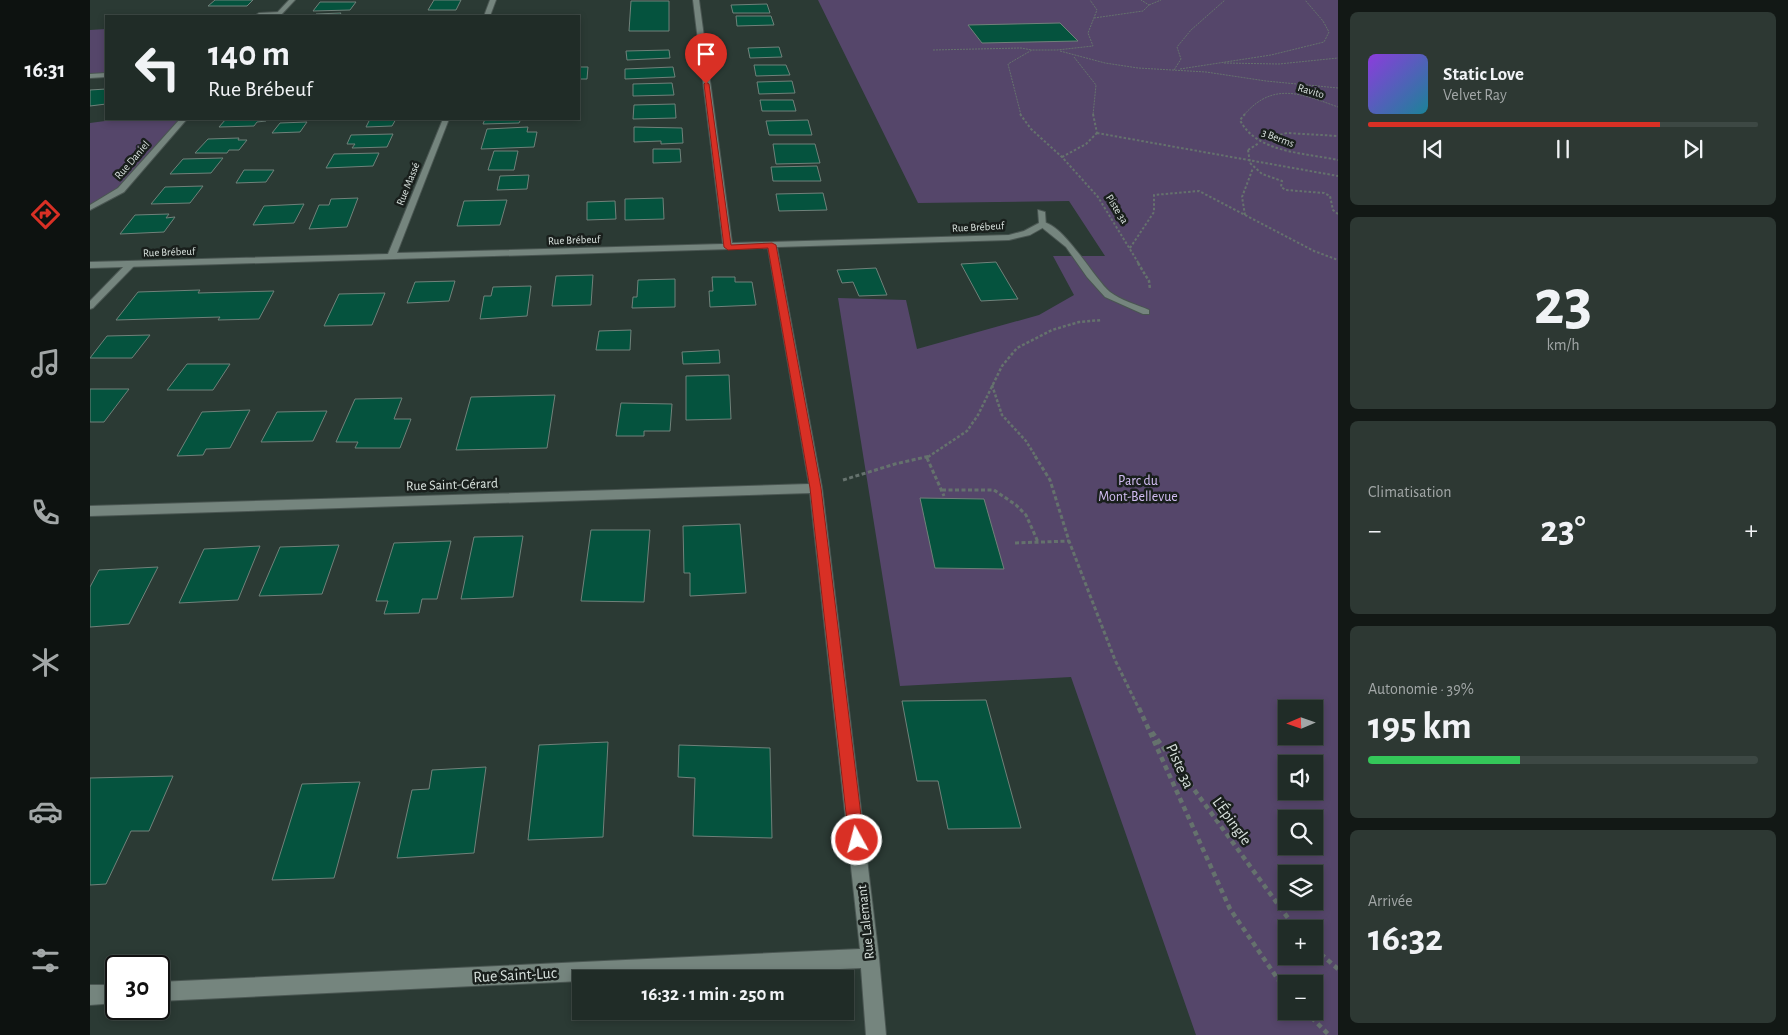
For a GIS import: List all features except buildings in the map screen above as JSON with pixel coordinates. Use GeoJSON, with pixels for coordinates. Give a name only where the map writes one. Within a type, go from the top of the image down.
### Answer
{"type":"FeatureCollection","features":[{"type":"Feature","properties":{"kind":"street"},"geometry":{"type":"LineString","coordinates":[[258,15],[278,15],[292,0]]}},
{"type":"Feature","properties":{"kind":"street"},"geometry":{"type":"LineString","coordinates":[[487,15],[493,0]]}},
{"type":"Feature","properties":{"kind":"street"},"geometry":{"type":"LineString","coordinates":[[696,0],[728,247]]}},
{"type":"Feature","properties":{"kind":"street"},"geometry":{"type":"LineString","coordinates":[[90,76],[105,75]]}},
{"type":"Feature","properties":{"kind":"street","name":"Rue Daniel"},"geometry":{"type":"LineString","coordinates":[[90,208],[121,190],[183,120]]}},
{"type":"Feature","properties":{"kind":"street","name":"Rue Massé"},"geometry":{"type":"LineString","coordinates":[[391,257],[446,120]]}},
{"type":"Feature","properties":{"kind":"street"},"geometry":{"type":"LineString","coordinates":[[1041,212],[1043,224],[1069,245],[1090,275],[1108,295],[1146,312]]}},
{"type":"Feature","properties":{"kind":"street","name":"Rue Brébeuf"},"geometry":{"type":"LineString","coordinates":[[90,265],[728,247],[1011,236],[1034,231],[1043,224]]}},
{"type":"Feature","properties":{"kind":"street","name":"Rue Lalemant"},"geometry":{"type":"LineString","coordinates":[[772,245],[816,488],[870,958],[876,1035]]}},
{"type":"Feature","properties":{"kind":"street"},"geometry":{"type":"LineString","coordinates":[[90,306],[131,264]]}},
{"type":"Feature","properties":{"kind":"street","name":"Rue Saint-Gérard"},"geometry":{"type":"LineString","coordinates":[[90,511],[816,488]]}},
{"type":"Feature","properties":{"kind":"street","name":"Rue Saint-Luc"},"geometry":{"type":"LineString","coordinates":[[170,991],[870,958]]}},
{"type":"Feature","properties":{"kind":"street"},"geometry":{"type":"LineString","coordinates":[[90,995],[105,994]]}},
{"type":"Feature","properties":{"kind":"path"},"geometry":{"type":"LineString","coordinates":[[933,50],[1021,48],[1057,50],[1093,46],[1088,33],[1097,10],[1090,0]]}},
{"type":"Feature","properties":{"kind":"path"},"geometry":{"type":"LineString","coordinates":[[1142,0],[1149,5]]}},
{"type":"Feature","properties":{"kind":"path"},"geometry":{"type":"LineString","coordinates":[[1094,18],[1143,11],[1149,5],[1161,0]]}},
{"type":"Feature","properties":{"kind":"path"},"geometry":{"type":"LineString","coordinates":[[1174,70],[1181,59],[1177,47],[1191,30],[1225,0]]}},
{"type":"Feature","properties":{"kind":"path"},"geometry":{"type":"LineString","coordinates":[[1174,70],[1206,63],[1265,56],[1310,47],[1324,42],[1329,32],[1323,21],[1306,0]]}},
{"type":"Feature","properties":{"kind":"path","name":"Piste 3a"},"geometry":{"type":"LineString","coordinates":[[1032,50],[1008,64],[1022,116],[1031,129],[1062,157],[1098,196],[1149,281],[1151,297],[1146,312]]}},
{"type":"Feature","properties":{"kind":"path"},"geometry":{"type":"LineString","coordinates":[[1057,50],[1074,56],[1138,68],[1206,72],[1266,81],[1338,88]]}},
{"type":"Feature","properties":{"kind":"path"},"geometry":{"type":"LineString","coordinates":[[1074,56],[1096,85],[1092,111],[1097,133]]}},
{"type":"Feature","properties":{"kind":"path"},"geometry":{"type":"LineString","coordinates":[[1206,63],[1279,64],[1338,58]]}},
{"type":"Feature","properties":{"kind":"path","name":"Ravito"},"geometry":{"type":"LineString","coordinates":[[1251,105],[1282,92],[1299,94],[1338,107]]}},
{"type":"Feature","properties":{"kind":"path","name":"3 Berms"},"geometry":{"type":"LineString","coordinates":[[1251,105],[1240,120],[1242,126],[1252,135],[1286,150],[1338,160]]}},
{"type":"Feature","properties":{"kind":"path"},"geometry":{"type":"LineString","coordinates":[[1062,157],[1086,144],[1097,133]]}},
{"type":"Feature","properties":{"kind":"path"},"geometry":{"type":"LineString","coordinates":[[1097,133],[1338,176]]}},
{"type":"Feature","properties":{"kind":"path"},"geometry":{"type":"LineString","coordinates":[[1267,138],[1287,133],[1338,136]]}},
{"type":"Feature","properties":{"kind":"path"},"geometry":{"type":"LineString","coordinates":[[1259,142],[1248,150],[1250,163],[1253,168],[1262,174],[1282,181],[1281,187],[1286,190],[1324,193],[1330,196],[1333,210],[1338,214]]}},
{"type":"Feature","properties":{"kind":"path"},"geometry":{"type":"LineString","coordinates":[[1245,215],[1242,197],[1253,168]]}},
{"type":"Feature","properties":{"kind":"path"},"geometry":{"type":"LineString","coordinates":[[1130,248],[1154,212],[1154,195],[1198,191],[1314,251],[1338,260]]}},
{"type":"Feature","properties":{"kind":"path"},"geometry":{"type":"LineString","coordinates":[[816,488],[895,464],[927,458],[967,431],[978,414],[1002,366],[1017,348],[1052,330],[1079,322],[1126,318],[1146,312]]}},
{"type":"Feature","properties":{"kind":"path","name":"Piste 3a"},"geometry":{"type":"LineString","coordinates":[[992,384],[1002,415],[1026,441],[1050,480],[1070,541],[1115,660],[1148,726],[1230,909],[1278,980]]}},
{"type":"Feature","properties":{"kind":"path"},"geometry":{"type":"LineString","coordinates":[[927,458],[944,496]]}},
{"type":"Feature","properties":{"kind":"path"},"geometry":{"type":"LineString","coordinates":[[942,490],[994,490],[1016,505],[1026,515],[1038,542]]}},
{"type":"Feature","properties":{"kind":"path"},"geometry":{"type":"LineString","coordinates":[[1015,543],[1070,541]]}},
{"type":"Feature","properties":{"kind":"path","name":"L'Épingle"},"geometry":{"type":"LineString","coordinates":[[1148,726],[1289,920]]}},
{"type":"Feature","properties":{"kind":"path"},"geometry":{"type":"LineString","coordinates":[[1323,956],[1338,969]]}},
{"type":"Feature","properties":{"kind":"path"},"geometry":{"type":"LineString","coordinates":[[1315,1020],[1329,1035]]}},
{"type":"Feature","properties":{"kind":"green space","name":"Parc du Mont-Bellevue"},"geometry":{"type":"Polygon","coordinates":[[[818,0],[1338,0],[1338,1035],[1196,1035],[1071,677],[900,686],[838,298],[906,300],[917,349],[1039,315],[1074,295],[1053,256],[1105,256],[1069,201],[918,203],[818,0]]]}},
{"type":"Feature","properties":{"kind":"green space"},"geometry":{"type":"Polygon","coordinates":[[[105,29],[105,75],[90,76],[90,30],[105,29]]]}},
{"type":"Feature","properties":{"kind":"green space"},"geometry":{"type":"Polygon","coordinates":[[[112,120],[183,120],[121,190],[90,208],[90,123],[112,120]]]}},
{"type":"Feature","properties":{"kind":"route"},"geometry":{"type":"LineString","coordinates":[[706,84],[728,247],[772,245],[816,488],[857,840]]}}]}
